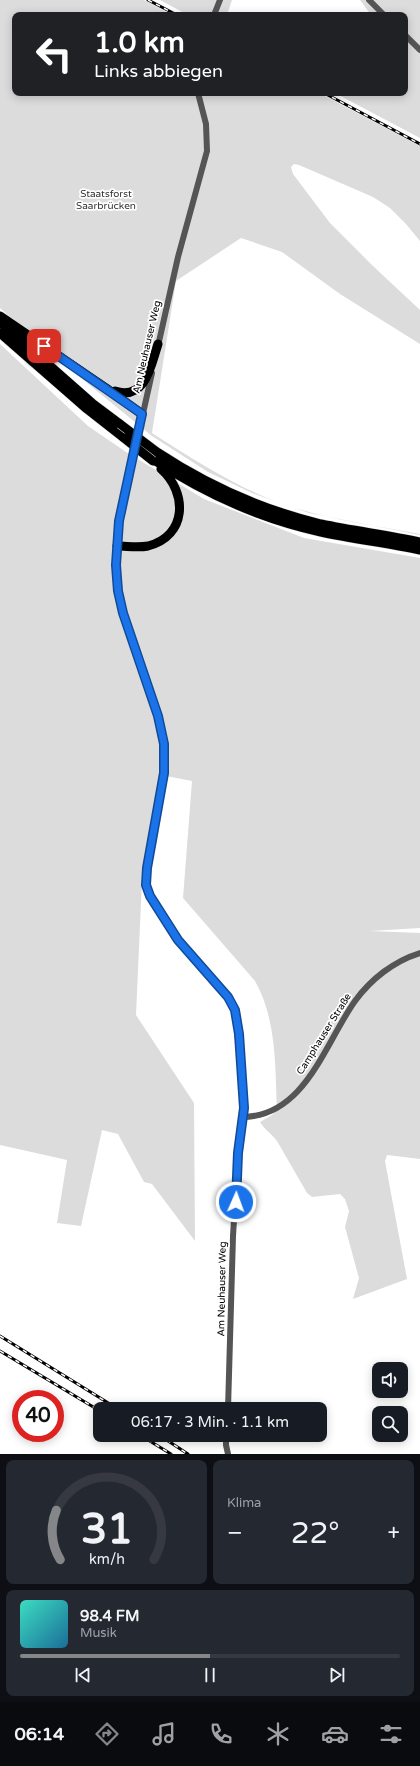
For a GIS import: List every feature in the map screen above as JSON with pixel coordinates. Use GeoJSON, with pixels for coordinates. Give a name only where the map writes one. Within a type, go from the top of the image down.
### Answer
{"type":"FeatureCollection","features":[{"type":"Feature","properties":{"kind":"highway"},"geometry":{"type":"LineString","coordinates":[[0,316],[142,414]]}},
{"type":"Feature","properties":{"kind":"highway"},"geometry":{"type":"LineString","coordinates":[[0,322],[92,403],[117,427],[124,438],[211,492],[271,517],[320,531],[420,550]]}},
{"type":"Feature","properties":{"kind":"highway"},"geometry":{"type":"LineString","coordinates":[[0,332],[155,458],[170,477],[178,492],[180,509],[174,528],[162,540],[147,546],[117,546]]}},
{"type":"Feature","properties":{"kind":"highway"},"geometry":{"type":"LineString","coordinates":[[106,388],[125,393],[132,392],[142,385],[147,377],[158,344]]}},
{"type":"Feature","properties":{"kind":"highway"},"geometry":{"type":"LineString","coordinates":[[155,458],[273,510],[321,524],[420,542]]}},
{"type":"Feature","properties":{"kind":"street"},"geometry":{"type":"LineString","coordinates":[[215,12],[220,0]]}},
{"type":"Feature","properties":{"kind":"street"},"geometry":{"type":"LineString","coordinates":[[369,0],[381,12]]}},
{"type":"Feature","properties":{"kind":"street"},"geometry":{"type":"LineString","coordinates":[[408,38],[420,50]]}},
{"type":"Feature","properties":{"kind":"street","name":"Am Neuhauser Weg"},"geometry":{"type":"LineString","coordinates":[[199,96],[206,124],[207,151],[178,257],[124,495],[117,546],[117,577],[123,613],[158,716],[164,744],[164,773],[147,868],[146,885],[150,896],[178,940],[233,1004],[239,1034],[244,1108],[237,1164],[233,1236],[228,1402]]}},
{"type":"Feature","properties":{"kind":"street","name":"Camphauser Straße"},"geometry":{"type":"LineString","coordinates":[[242,1117],[264,1114],[276,1109],[290,1098],[310,1076],[347,1013],[363,991],[389,967],[420,953]]}},
{"type":"Feature","properties":{"kind":"street"},"geometry":{"type":"LineString","coordinates":[[226,1442],[228,1454]]}},
{"type":"Feature","properties":{"kind":"green space","name":"Staatsforst Saarbrücken"},"geometry":{"type":"Polygon","coordinates":[[[0,0],[144,0],[166,12],[12,12],[12,96],[325,96],[420,146],[420,241],[390,208],[373,197],[299,165],[294,164],[291,167],[293,174],[330,223],[420,310],[420,344],[340,294],[282,252],[241,238],[176,281],[152,433],[189,457],[228,479],[267,498],[284,504],[252,493],[208,472],[152,436],[54,356],[0,308],[0,0]]]}},
{"type":"Feature","properties":{"kind":"green space"},"geometry":{"type":"Polygon","coordinates":[[[160,0],[232,0],[228,12],[182,12],[160,0]]]}},
{"type":"Feature","properties":{"kind":"green space"},"geometry":{"type":"Polygon","coordinates":[[[360,0],[420,0],[420,138],[341,96],[408,96],[408,12],[369,12],[360,0]]]}},
{"type":"Feature","properties":{"kind":"green space"},"geometry":{"type":"Polygon","coordinates":[[[0,344],[88,426],[126,452],[204,499],[304,538],[420,558],[420,928],[370,931],[420,933],[420,1159],[387,1155],[385,1161],[407,1279],[353,1299],[359,1278],[345,1227],[349,1211],[345,1199],[340,1194],[312,1197],[307,1193],[277,1141],[260,1122],[272,1115],[277,1110],[274,1044],[262,996],[255,981],[183,898],[192,781],[161,775],[142,880],[136,1015],[194,1103],[195,1241],[152,1184],[144,1182],[118,1134],[102,1130],[81,1226],[57,1223],[67,1160],[0,1145],[0,344]]]}},
{"type":"Feature","properties":{"kind":"green space"},"geometry":{"type":"Polygon","coordinates":[[[290,506],[309,512],[328,517],[309,513],[290,506]]]}},
{"type":"Feature","properties":{"kind":"green space"},"geometry":{"type":"Polygon","coordinates":[[[328,517],[373,526],[350,522],[328,517]]]}},
{"type":"Feature","properties":{"kind":"green space"},"geometry":{"type":"Polygon","coordinates":[[[373,526],[420,534],[420,535],[373,526]]]}},
{"type":"Feature","properties":{"kind":"railway"},"geometry":{"type":"LineString","coordinates":[[148,0],[171,12]]}},
{"type":"Feature","properties":{"kind":"railway"},"geometry":{"type":"LineString","coordinates":[[330,96],[420,144]]}},
{"type":"Feature","properties":{"kind":"railway"},"geometry":{"type":"LineString","coordinates":[[0,1336],[107,1402]]}},
{"type":"Feature","properties":{"kind":"railway"},"geometry":{"type":"LineString","coordinates":[[0,1351],[93,1407]]}},
{"type":"Feature","properties":{"kind":"railway"},"geometry":{"type":"LineString","coordinates":[[151,1442],[171,1454]]}},
{"type":"Feature","properties":{"kind":"railway"},"geometry":{"type":"LineString","coordinates":[[170,1442],[188,1454]]}},
{"type":"Feature","properties":{"kind":"route"},"geometry":{"type":"LineString","coordinates":[[44,346],[142,414],[119,521],[116,565],[118,591],[123,613],[158,716],[164,744],[164,773],[147,868],[146,885],[150,896],[178,940],[228,997],[235,1010],[239,1034],[244,1094],[244,1108],[237,1164],[236,1202]]}}]}
